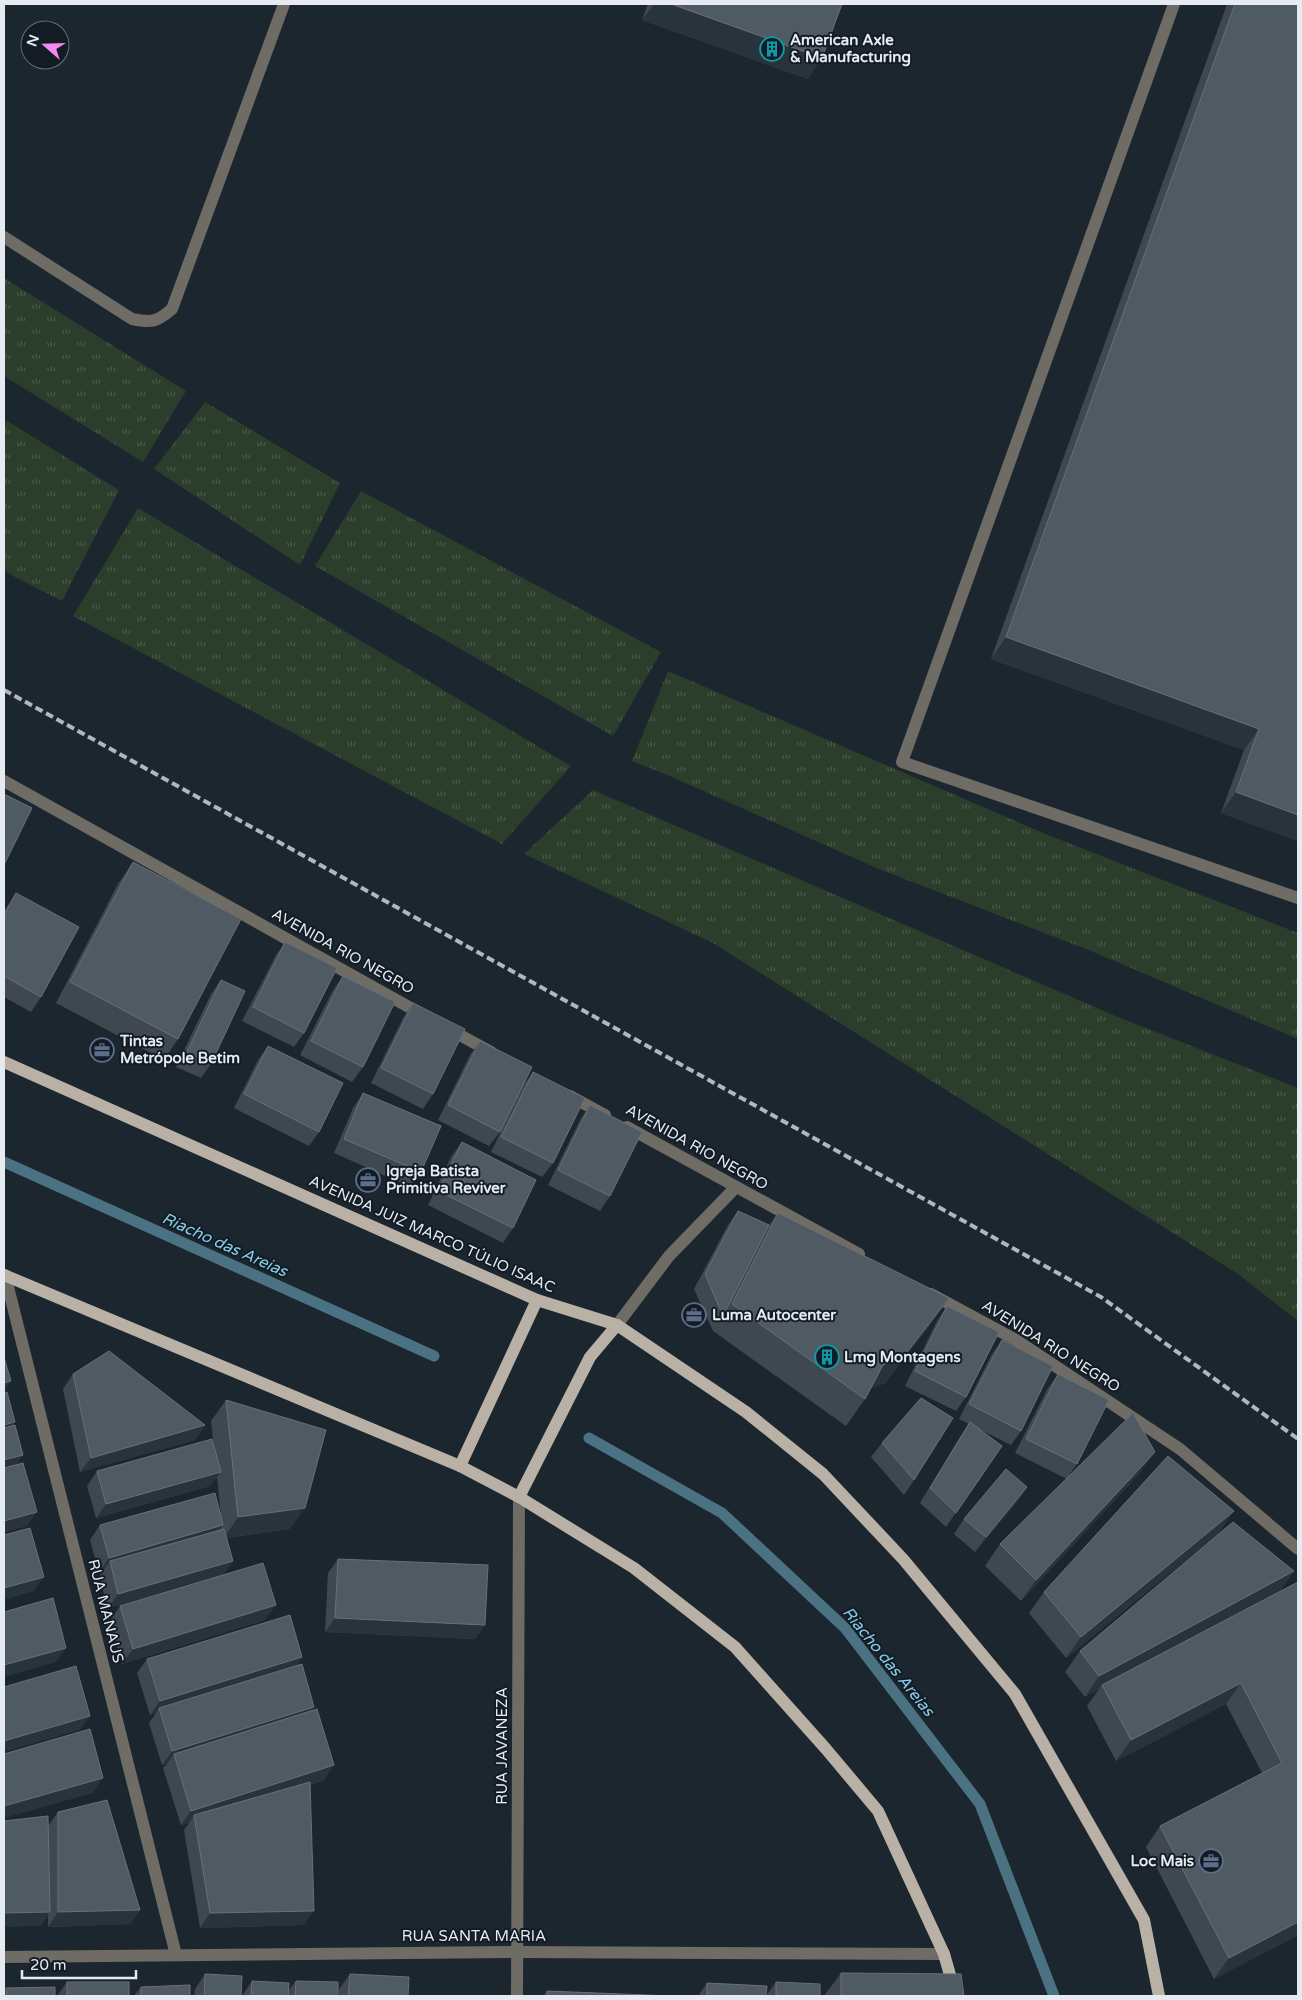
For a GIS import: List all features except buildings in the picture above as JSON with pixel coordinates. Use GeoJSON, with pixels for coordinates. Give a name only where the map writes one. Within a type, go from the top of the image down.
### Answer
{"type":"FeatureCollection","features":[{"type":"Feature","properties":{"kind":"main road","name":"AVENIDA JUIZ MARCO TÚLIO ISAAC"},"geometry":{"type":"LineString","coordinates":[[4,1062],[537,1300],[617,1325],[746,1412],[823,1474],[903,1559],[1015,1694],[1144,1920],[1159,1996]]}},
{"type":"Feature","properties":{"kind":"main road"},"geometry":{"type":"LineString","coordinates":[[4,1275],[460,1466],[519,1497],[634,1568],[735,1647],[826,1749],[878,1811],[944,1954],[956,1996]]}},
{"type":"Feature","properties":{"kind":"main road"},"geometry":{"type":"LineString","coordinates":[[460,1466],[537,1300]]}},
{"type":"Feature","properties":{"kind":"main road"},"geometry":{"type":"LineString","coordinates":[[519,1497],[590,1357],[617,1325]]}},
{"type":"Feature","properties":{"kind":"street"},"geometry":{"type":"LineString","coordinates":[[4,237],[132,319],[147,322],[160,319],[172,309],[284,4]]}},
{"type":"Feature","properties":{"kind":"street"},"geometry":{"type":"LineString","coordinates":[[1174,4],[902,762],[1298,898]]}},
{"type":"Feature","properties":{"kind":"street","name":"AVENIDA RIO NEGRO"},"geometry":{"type":"LineString","coordinates":[[4,781],[498,1056]]}},
{"type":"Feature","properties":{"kind":"street","name":"AVENIDA RIO NEGRO"},"geometry":{"type":"LineString","coordinates":[[558,1089],[868,1259]]}},
{"type":"Feature","properties":{"kind":"street"},"geometry":{"type":"LineString","coordinates":[[617,1325],[669,1256],[736,1187]]}},
{"type":"Feature","properties":{"kind":"street","name":"RUA MANAUS"},"geometry":{"type":"LineString","coordinates":[[4,1275],[176,1954]]}},
{"type":"Feature","properties":{"kind":"street","name":"AVENIDA RIO NEGRO"},"geometry":{"type":"LineString","coordinates":[[920,1288],[1016,1340],[1180,1449],[1298,1549]]}},
{"type":"Feature","properties":{"kind":"street","name":"RUA JAVANEZA"},"geometry":{"type":"LineString","coordinates":[[517,1996],[519,1497]]}},
{"type":"Feature","properties":{"kind":"street","name":"RUA SANTA MARIA"},"geometry":{"type":"LineString","coordinates":[[4,1957],[518,1952],[944,1954]]}},
{"type":"Feature","properties":{"kind":"green space"},"geometry":{"type":"Polygon","coordinates":[[[4,278],[186,391],[143,462],[4,376],[4,278]]]}},
{"type":"Feature","properties":{"kind":"green space"},"geometry":{"type":"Polygon","coordinates":[[[205,402],[340,483],[300,565],[154,469],[205,402]]]}},
{"type":"Feature","properties":{"kind":"green space"},"geometry":{"type":"Polygon","coordinates":[[[4,419],[119,490],[62,601],[4,570],[4,419]]]}},
{"type":"Feature","properties":{"kind":"green space"},"geometry":{"type":"Polygon","coordinates":[[[361,491],[661,652],[613,736],[315,566],[361,491]]]}},
{"type":"Feature","properties":{"kind":"green space"},"geometry":{"type":"Polygon","coordinates":[[[138,508],[571,766],[502,844],[73,616],[138,508]]]}},
{"type":"Feature","properties":{"kind":"green space"},"geometry":{"type":"Polygon","coordinates":[[[668,671],[1048,835],[1298,933],[1298,1039],[1091,951],[879,869],[632,761],[668,671]]]}},
{"type":"Feature","properties":{"kind":"green space"},"geometry":{"type":"Polygon","coordinates":[[[593,790],[1118,1017],[1298,1088],[1298,1321],[1238,1274],[713,943],[524,854],[593,790]]]}},
{"type":"Feature","properties":{"kind":"waterway","name":"Riacho das Areias"},"geometry":{"type":"LineString","coordinates":[[4,1162],[434,1356]]}},
{"type":"Feature","properties":{"kind":"waterway","name":"Riacho das Areias"},"geometry":{"type":"LineString","coordinates":[[589,1438],[722,1513],[845,1628],[980,1804],[1054,1996]]}},
{"type":"Feature","properties":{"kind":"railway"},"geometry":{"type":"LineString","coordinates":[[4,690],[1101,1297],[1298,1439]]}},
{"type":"Feature","properties":{"kind":"place","name":"American Axle & Manufacturing"},"geometry":{"type":"Point","coordinates":[772,49]}},
{"type":"Feature","properties":{"kind":"place","name":"Tintas Metrópole Betim"},"geometry":{"type":"Point","coordinates":[102,1050]}},
{"type":"Feature","properties":{"kind":"place","name":"Igreja Batista Primitiva Reviver"},"geometry":{"type":"Point","coordinates":[368,1180]}},
{"type":"Feature","properties":{"kind":"place","name":"Luma Autocenter"},"geometry":{"type":"Point","coordinates":[694,1315]}},
{"type":"Feature","properties":{"kind":"place","name":"Lmg Montagens"},"geometry":{"type":"Point","coordinates":[827,1357]}},
{"type":"Feature","properties":{"kind":"place","name":"Loc Mais"},"geometry":{"type":"Point","coordinates":[1211,1861]}}]}
